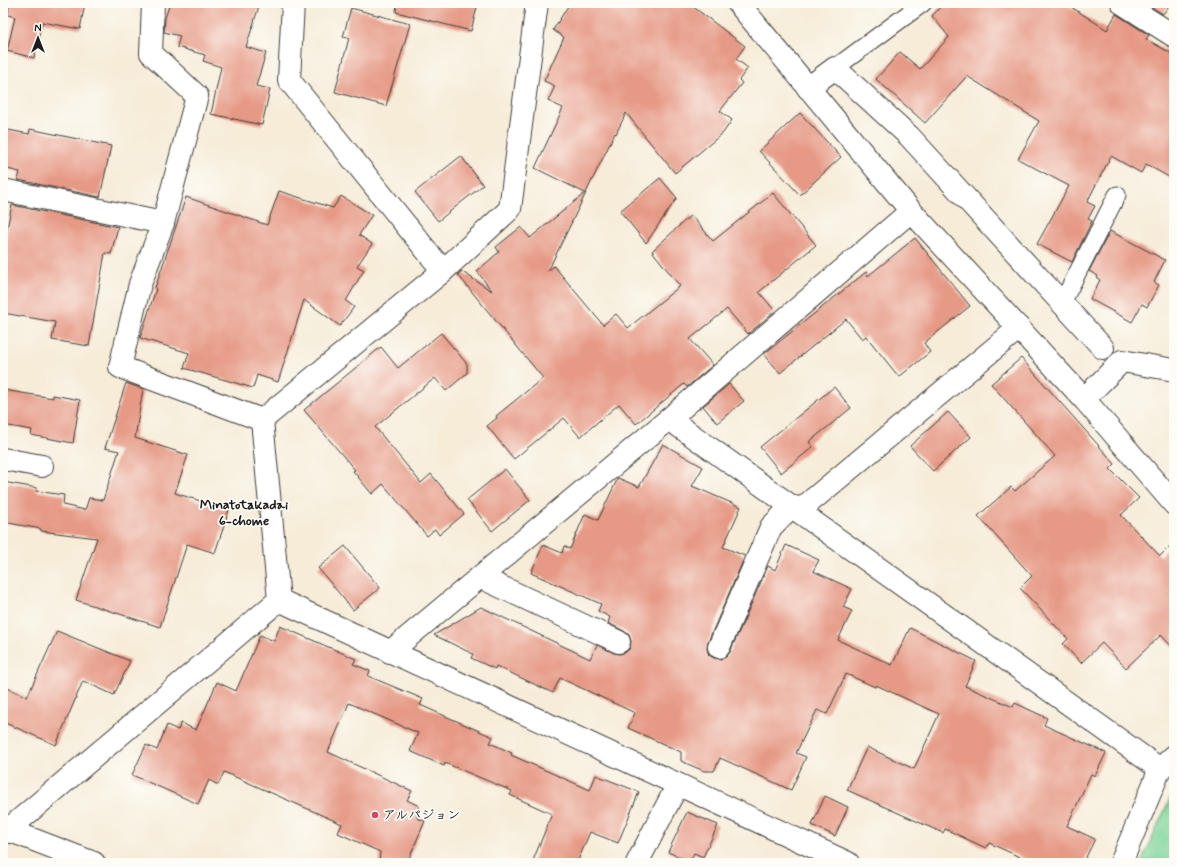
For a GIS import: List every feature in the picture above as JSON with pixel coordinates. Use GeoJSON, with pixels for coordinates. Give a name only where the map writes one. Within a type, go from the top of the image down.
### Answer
{"type":"FeatureCollection","features":[{"type":"Feature","properties":{"kind":"street"},"geometry":{"type":"LineString","coordinates":[[153,3],[151,53],[197,96],[163,224],[140,284],[120,368],[262,420]]}},
{"type":"Feature","properties":{"kind":"street"},"geometry":{"type":"LineString","coordinates":[[292,3],[289,80],[443,271]]}},
{"type":"Feature","properties":{"kind":"street"},"geometry":{"type":"LineString","coordinates":[[262,420],[443,271],[510,208],[537,3]]}},
{"type":"Feature","properties":{"kind":"street"},"geometry":{"type":"LineString","coordinates":[[738,3],[911,211],[1084,399],[1174,504]]}},
{"type":"Feature","properties":{"kind":"street"},"geometry":{"type":"LineString","coordinates":[[1122,3],[1174,36]]}},
{"type":"Feature","properties":{"kind":"street"},"geometry":{"type":"LineString","coordinates":[[808,88],[835,68],[909,136],[1103,348]]}},
{"type":"Feature","properties":{"kind":"street"},"geometry":{"type":"LineString","coordinates":[[3,190],[163,224]]}},
{"type":"Feature","properties":{"kind":"street"},"geometry":{"type":"LineString","coordinates":[[390,652],[669,419],[911,211]]}},
{"type":"Feature","properties":{"kind":"street"},"geometry":{"type":"LineString","coordinates":[[719,647],[771,527],[1019,328]]}},
{"type":"Feature","properties":{"kind":"street"},"geometry":{"type":"LineString","coordinates":[[1084,399],[1122,361],[1174,370]]}},
{"type":"Feature","properties":{"kind":"street"},"geometry":{"type":"LineString","coordinates":[[669,419],[795,509],[1167,762],[1121,863]]}},
{"type":"Feature","properties":{"kind":"street"},"geometry":{"type":"LineString","coordinates":[[262,420],[279,600]]}},
{"type":"Feature","properties":{"kind":"street"},"geometry":{"type":"LineString","coordinates":[[3,459],[42,466]]}},
{"type":"Feature","properties":{"kind":"street"},"geometry":{"type":"LineString","coordinates":[[480,577],[619,642]]}},
{"type":"Feature","properties":{"kind":"street"},"geometry":{"type":"LineString","coordinates":[[279,600],[677,786],[848,863]]}},
{"type":"Feature","properties":{"kind":"street"},"geometry":{"type":"LineString","coordinates":[[5,831],[279,600]]}},
{"type":"Feature","properties":{"kind":"street"},"geometry":{"type":"LineString","coordinates":[[637,863],[677,786]]}},
{"type":"Feature","properties":{"kind":"street"},"geometry":{"type":"LineString","coordinates":[[5,831],[94,863]]}},
{"type":"Feature","properties":{"kind":"lane"},"geometry":{"type":"LineString","coordinates":[[835,68],[923,3]]}},
{"type":"Feature","properties":{"kind":"lane"},"geometry":{"type":"LineString","coordinates":[[1062,303],[1117,195]]}},
{"type":"Feature","properties":{"kind":"green space"},"geometry":{"type":"Polygon","coordinates":[[[1174,789],[1174,863],[1141,863],[1174,789]]]}},
{"type":"Feature","properties":{"kind":"building"},"geometry":{"type":"Polygon","coordinates":[[[9,3],[85,3],[80,29],[42,22],[34,58],[7,51],[15,17],[8,15],[9,3]]]}},
{"type":"Feature","properties":{"kind":"building"},"geometry":{"type":"Polygon","coordinates":[[[170,3],[260,3],[246,47],[266,53],[256,86],[270,89],[262,125],[211,114],[221,67],[203,61],[205,55],[177,47],[180,36],[164,32],[165,18],[170,3]]]}},
{"type":"Feature","properties":{"kind":"building"},"geometry":{"type":"Polygon","coordinates":[[[397,3],[478,3],[471,31],[396,12],[397,3]]]}},
{"type":"Feature","properties":{"kind":"building"},"geometry":{"type":"Polygon","coordinates":[[[570,3],[688,3],[745,46],[736,59],[748,68],[739,80],[742,83],[720,111],[732,120],[723,133],[675,173],[626,113],[548,271],[554,266],[603,325],[616,314],[628,328],[680,286],[652,251],[691,215],[713,241],[773,193],[816,245],[759,292],[775,311],[748,334],[727,309],[690,339],[713,365],[687,387],[684,384],[636,424],[619,404],[580,437],[564,418],[514,459],[487,426],[497,418],[496,416],[543,378],[458,275],[461,271],[492,291],[477,271],[499,252],[496,247],[521,227],[530,238],[585,193],[535,168],[563,108],[548,101],[555,86],[544,81],[564,37],[553,30],[570,3]]]}},
{"type":"Feature","properties":{"kind":"building"},"geometry":{"type":"Polygon","coordinates":[[[944,3],[1065,3],[1107,30],[1116,14],[1149,35],[1146,39],[1174,55],[1174,180],[1146,164],[1141,173],[1111,156],[1087,202],[1095,206],[1088,219],[1092,221],[1072,262],[1037,244],[1069,186],[1018,159],[1039,121],[967,76],[925,123],[876,79],[900,52],[920,69],[949,37],[932,16],[944,3]]]}},
{"type":"Feature","properties":{"kind":"building"},"geometry":{"type":"Polygon","coordinates":[[[1145,3],[1171,3],[1163,14],[1145,3]]]}},
{"type":"Feature","properties":{"kind":"building"},"geometry":{"type":"Polygon","coordinates":[[[351,8],[410,24],[386,106],[335,92],[349,38],[343,37],[351,8]]]}},
{"type":"Feature","properties":{"kind":"building"},"geometry":{"type":"Polygon","coordinates":[[[800,113],[841,157],[800,195],[759,151],[800,113]]]}},
{"type":"Feature","properties":{"kind":"building"},"geometry":{"type":"Polygon","coordinates":[[[3,129],[29,134],[30,129],[111,146],[100,197],[18,180],[20,172],[3,168],[3,129]]]}},
{"type":"Feature","properties":{"kind":"building"},"geometry":{"type":"Polygon","coordinates":[[[461,156],[483,185],[438,221],[415,192],[461,156]]]}},
{"type":"Feature","properties":{"kind":"building"},"geometry":{"type":"Polygon","coordinates":[[[660,178],[677,198],[646,243],[620,211],[660,178]]]}},
{"type":"Feature","properties":{"kind":"building"},"geometry":{"type":"Polygon","coordinates":[[[279,191],[333,208],[341,196],[372,215],[359,235],[372,244],[357,266],[364,270],[346,301],[354,307],[340,326],[304,300],[278,382],[257,375],[253,388],[184,368],[189,353],[140,338],[156,289],[155,288],[186,197],[267,225],[279,191]]]}},
{"type":"Feature","properties":{"kind":"building"},"geometry":{"type":"Polygon","coordinates":[[[12,205],[118,227],[111,254],[105,253],[89,346],[52,340],[55,322],[3,313],[3,247],[12,205]]]}},
{"type":"Feature","properties":{"kind":"building"},"geometry":{"type":"Polygon","coordinates":[[[1110,231],[1165,260],[1154,282],[1159,285],[1147,307],[1142,304],[1132,322],[1090,299],[1100,280],[1097,278],[1098,276],[1089,271],[1110,231]]]}},
{"type":"Feature","properties":{"kind":"building"},"geometry":{"type":"Polygon","coordinates":[[[915,238],[970,306],[924,343],[930,352],[899,377],[866,336],[862,339],[846,319],[780,373],[764,354],[866,272],[868,276],[915,238]]]}},
{"type":"Feature","properties":{"kind":"building"},"geometry":{"type":"Polygon","coordinates":[[[441,333],[467,364],[467,373],[446,391],[435,378],[375,427],[421,483],[431,474],[464,514],[439,535],[435,529],[427,536],[383,484],[372,494],[353,471],[355,470],[304,410],[381,347],[398,368],[441,333]]]}},
{"type":"Feature","properties":{"kind":"building"},"geometry":{"type":"Polygon","coordinates":[[[1021,358],[1115,464],[1110,469],[1139,498],[1121,515],[1160,556],[1174,542],[1174,649],[1161,635],[1126,668],[1102,643],[1081,663],[1063,644],[1068,639],[1020,588],[1032,576],[978,516],[1011,487],[1015,491],[1055,456],[991,384],[1021,358]]]}},
{"type":"Feature","properties":{"kind":"building"},"geometry":{"type":"Polygon","coordinates":[[[126,383],[143,389],[135,438],[188,455],[175,493],[229,510],[215,553],[187,544],[160,627],[76,600],[97,538],[41,531],[41,529],[3,522],[3,482],[37,488],[36,491],[64,495],[63,505],[85,510],[89,498],[103,500],[119,451],[105,448],[126,383]]]}},
{"type":"Feature","properties":{"kind":"building"},"geometry":{"type":"Polygon","coordinates":[[[729,384],[744,401],[717,423],[703,406],[729,384]]]}},
{"type":"Feature","properties":{"kind":"building"},"geometry":{"type":"Polygon","coordinates":[[[834,387],[851,408],[809,442],[813,447],[781,473],[760,447],[834,387]]]}},
{"type":"Feature","properties":{"kind":"building"},"geometry":{"type":"Polygon","coordinates":[[[3,390],[53,398],[53,395],[80,400],[73,443],[31,435],[32,430],[3,425],[3,390]]]}},
{"type":"Feature","properties":{"kind":"building"},"geometry":{"type":"Polygon","coordinates":[[[948,412],[971,437],[933,471],[910,446],[948,412]]]}},
{"type":"Feature","properties":{"kind":"building"},"geometry":{"type":"Polygon","coordinates":[[[663,444],[703,467],[692,486],[741,507],[723,547],[745,556],[708,642],[707,649],[709,655],[720,659],[726,657],[730,652],[768,566],[775,570],[786,545],[819,560],[813,571],[852,589],[843,607],[852,611],[838,640],[892,665],[910,628],[976,661],[965,686],[1013,707],[1015,703],[1047,718],[1044,725],[1106,753],[1095,776],[1091,774],[1067,826],[1095,839],[1083,863],[1033,863],[989,843],[986,848],[945,829],[943,833],[847,790],[867,747],[914,769],[939,714],[876,685],[875,687],[846,674],[827,714],[817,710],[796,753],[806,757],[791,790],[720,758],[714,771],[704,771],[681,761],[681,752],[628,728],[635,713],[560,678],[553,693],[496,666],[495,669],[471,658],[473,654],[434,635],[481,607],[590,659],[597,645],[614,653],[620,654],[626,652],[630,648],[631,641],[629,635],[608,623],[610,617],[598,611],[601,604],[531,573],[543,545],[562,553],[564,546],[570,549],[585,514],[598,520],[618,478],[639,487],[663,444]]]}},
{"type":"Feature","properties":{"kind":"building"},"geometry":{"type":"Polygon","coordinates":[[[505,469],[530,500],[492,531],[467,500],[505,469]]]}},
{"type":"Feature","properties":{"kind":"building"},"geometry":{"type":"Polygon","coordinates":[[[345,546],[380,588],[353,610],[318,568],[345,546]]]}},
{"type":"Feature","properties":{"kind":"building"},"geometry":{"type":"Polygon","coordinates":[[[280,626],[356,659],[353,664],[370,671],[368,676],[423,699],[420,705],[493,737],[490,743],[512,753],[511,755],[590,790],[596,775],[639,792],[618,843],[590,832],[577,863],[532,863],[552,814],[510,795],[512,791],[445,763],[444,766],[410,751],[418,733],[349,703],[328,752],[412,791],[407,800],[419,806],[417,818],[425,821],[407,863],[379,863],[380,852],[338,833],[342,824],[224,772],[218,785],[209,780],[198,804],[132,775],[146,745],[157,750],[167,725],[178,730],[181,723],[196,730],[217,682],[236,691],[260,635],[274,641],[280,626]]]}},
{"type":"Feature","properties":{"kind":"building"},"geometry":{"type":"Polygon","coordinates":[[[57,631],[130,661],[114,695],[83,681],[56,745],[3,722],[3,686],[27,697],[57,631]]]}},
{"type":"Feature","properties":{"kind":"building"},"geometry":{"type":"Polygon","coordinates":[[[825,796],[848,807],[835,836],[812,825],[825,796]]]}},
{"type":"Feature","properties":{"kind":"building"},"geometry":{"type":"Polygon","coordinates":[[[687,812],[718,825],[703,857],[694,853],[690,862],[668,852],[687,812]]]}},
{"type":"Feature","properties":{"kind":"place","name":"アルパジョン"},"geometry":{"type":"Point","coordinates":[375,815]}},
{"type":"Feature","properties":{"kind":"district","name":"Minatotakadai 6-chome"},"geometry":{"type":"Point","coordinates":[244,514]}}]}
